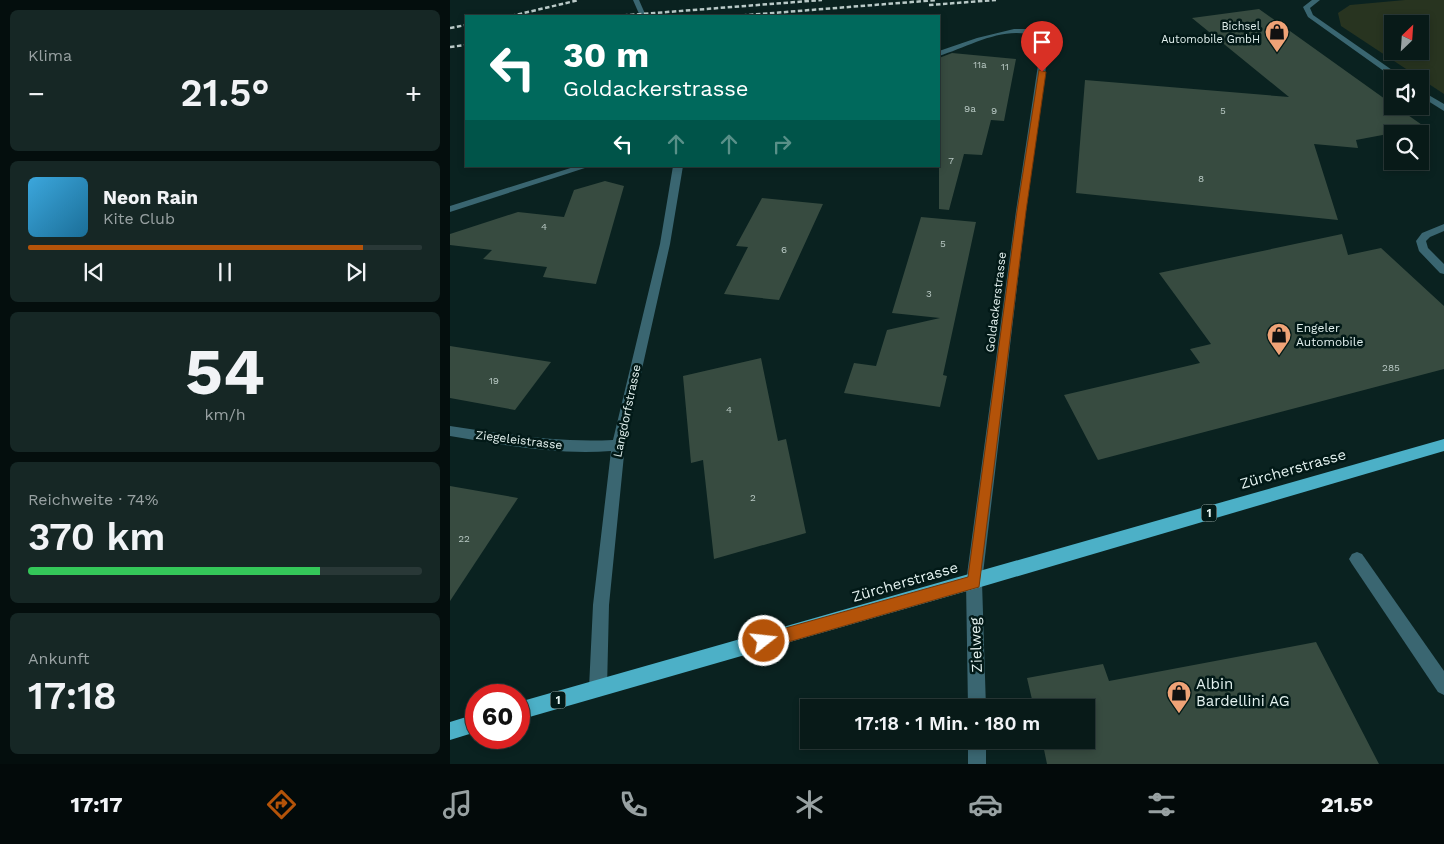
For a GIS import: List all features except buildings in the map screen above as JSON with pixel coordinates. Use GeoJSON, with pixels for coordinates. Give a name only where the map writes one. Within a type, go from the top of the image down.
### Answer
{"type":"FeatureCollection","features":[{"type":"Feature","properties":{"kind":"main road","name":"Zürcherstrasse"},"geometry":{"type":"LineString","coordinates":[[530,708],[974,582],[1444,445]]}},
{"type":"Feature","properties":{"kind":"main road"},"geometry":{"type":"LineString","coordinates":[[450,731],[465,726]]}},
{"type":"Feature","properties":{"kind":"street"},"geometry":{"type":"LineString","coordinates":[[636,0],[643,15]]}},
{"type":"Feature","properties":{"kind":"street"},"geometry":{"type":"LineString","coordinates":[[1317,0],[1306,7],[1310,16],[1388,70]]}},
{"type":"Feature","properties":{"kind":"street","name":"Goldackerstrasse"},"geometry":{"type":"LineString","coordinates":[[940,54],[1018,30],[1034,33],[1044,39],[1045,45],[974,582]]}},
{"type":"Feature","properties":{"kind":"street"},"geometry":{"type":"LineString","coordinates":[[1429,98],[1444,108]]}},
{"type":"Feature","properties":{"kind":"street"},"geometry":{"type":"LineString","coordinates":[[450,209],[584,167]]}},
{"type":"Feature","properties":{"kind":"street","name":"Langdorfstrasse"},"geometry":{"type":"LineString","coordinates":[[598,688],[601,605],[618,445],[665,244],[678,167]]}},
{"type":"Feature","properties":{"kind":"street"},"geometry":{"type":"LineString","coordinates":[[1444,227],[1426,235],[1422,241],[1423,249],[1444,270]]}},
{"type":"Feature","properties":{"kind":"street","name":"Ziegeleistrasse"},"geometry":{"type":"LineString","coordinates":[[450,431],[533,444],[589,447],[618,445]]}},
{"type":"Feature","properties":{"kind":"street"},"geometry":{"type":"LineString","coordinates":[[1357,559],[1444,686]]}},
{"type":"Feature","properties":{"kind":"street","name":"Zielweg"},"geometry":{"type":"LineString","coordinates":[[974,582],[977,699]]}},
{"type":"Feature","properties":{"kind":"street"},"geometry":{"type":"LineString","coordinates":[[977,749],[977,764]]}},
{"type":"Feature","properties":{"kind":"green space"},"geometry":{"type":"Polygon","coordinates":[[[1405,0],[1444,0],[1444,94],[1429,84],[1429,70],[1408,70],[1392,60],[1429,60],[1429,15],[1384,15],[1384,54],[1341,26],[1338,13],[1350,5],[1405,0]]]}},
{"type":"Feature","properties":{"kind":"railway"},"geometry":{"type":"LineString","coordinates":[[515,15],[579,0]]}},
{"type":"Feature","properties":{"kind":"railway"},"geometry":{"type":"LineString","coordinates":[[629,15],[822,0]]}},
{"type":"Feature","properties":{"kind":"railway"},"geometry":{"type":"LineString","coordinates":[[748,15],[937,0]]}},
{"type":"Feature","properties":{"kind":"railway"},"geometry":{"type":"LineString","coordinates":[[929,5],[996,0]]}},
{"type":"Feature","properties":{"kind":"railway"},"geometry":{"type":"LineString","coordinates":[[450,28],[465,25]]}},
{"type":"Feature","properties":{"kind":"railway"},"geometry":{"type":"LineString","coordinates":[[450,47],[465,45]]}},
{"type":"Feature","properties":{"kind":"place","name":"Bichsel Automobile GmbH"},"geometry":{"type":"Point","coordinates":[1277,53]}},
{"type":"Feature","properties":{"kind":"place","name":"Engeler Automobile"},"geometry":{"type":"Point","coordinates":[1279,356]}},
{"type":"Feature","properties":{"kind":"place","name":"Albin Bardellini AG"},"geometry":{"type":"Point","coordinates":[1179,714]}},
{"type":"Feature","properties":{"kind":"route"},"geometry":{"type":"LineString","coordinates":[[764,641],[974,582],[1042,72]]}}]}
